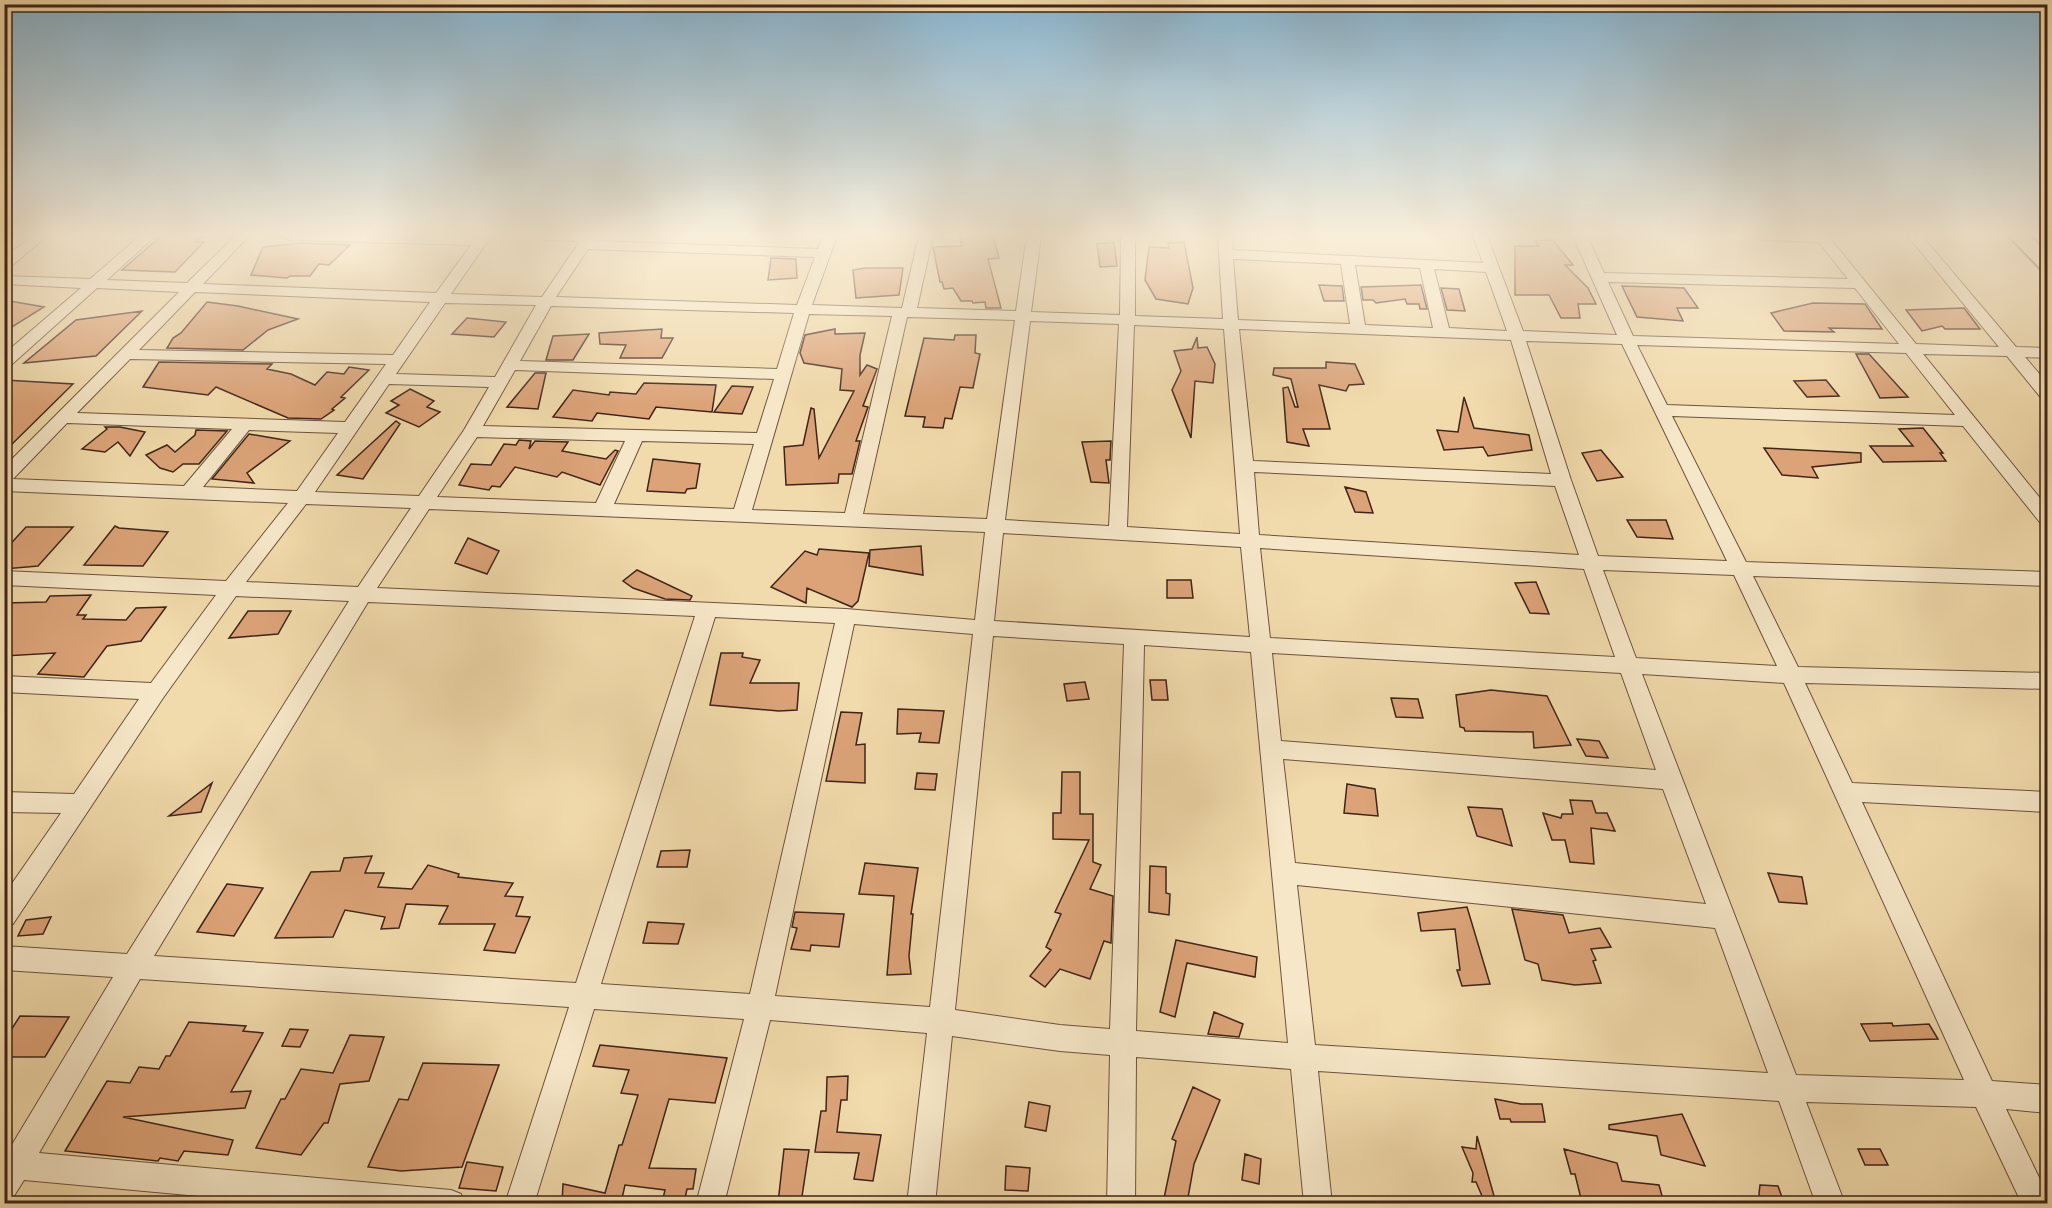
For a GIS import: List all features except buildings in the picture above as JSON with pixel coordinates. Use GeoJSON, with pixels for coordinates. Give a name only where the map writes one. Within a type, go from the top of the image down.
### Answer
{"type":"FeatureCollection","features":[{"type":"Feature","properties":{"kind":"street"},"geometry":{"type":"LineString","coordinates":[[4,363],[86,292]]}},
{"type":"Feature","properties":{"kind":"street"},"geometry":{"type":"LineString","coordinates":[[4,478],[187,292]]}},
{"type":"Feature","properties":{"kind":"street"},"geometry":{"type":"LineString","coordinates":[[313,292],[1024,315],[1517,336],[2048,353]]}},
{"type":"Feature","properties":{"kind":"street"},"geometry":{"type":"LineString","coordinates":[[4,916],[156,692],[231,588],[301,498],[386,379],[444,292]]}},
{"type":"Feature","properties":{"kind":"street"},"geometry":{"type":"LineString","coordinates":[[451,1203],[11,1176],[134,966],[363,594],[472,431],[552,292]]}},
{"type":"Feature","properties":{"kind":"street"},"geometry":{"type":"LineString","coordinates":[[741,516],[809,292]]}},
{"type":"Feature","properties":{"kind":"street"},"geometry":{"type":"LineString","coordinates":[[852,520],[910,292]]}},
{"type":"Feature","properties":{"kind":"street"},"geometry":{"type":"LineString","coordinates":[[921,1203],[995,524],[1027,292]]}},
{"type":"Feature","properties":{"kind":"street"},"geometry":{"type":"LineString","coordinates":[[1118,531],[1127,292]]}},
{"type":"Feature","properties":{"kind":"street"},"geometry":{"type":"LineString","coordinates":[[1228,292],[1246,466],[1250,540],[1318,1203]]}},
{"type":"Feature","properties":{"kind":"street"},"geometry":{"type":"LineString","coordinates":[[1352,292],[1358,330]]}},
{"type":"Feature","properties":{"kind":"street"},"geometry":{"type":"LineString","coordinates":[[1433,292],[1442,333]]}},
{"type":"Feature","properties":{"kind":"street"},"geometry":{"type":"LineString","coordinates":[[1500,292],[1517,336],[1562,480],[1628,665],[1831,1203]]}},
{"type":"Feature","properties":{"kind":"street"},"geometry":{"type":"LineString","coordinates":[[1605,292],[1660,410],[1792,675],[1983,1094],[2037,1203]]}},
{"type":"Feature","properties":{"kind":"street"},"geometry":{"type":"LineString","coordinates":[[1865,292],[2048,521]]}},
{"type":"Feature","properties":{"kind":"street"},"geometry":{"type":"LineString","coordinates":[[1962,292],[2048,395]]}},
{"type":"Feature","properties":{"kind":"street"},"geometry":{"type":"LineString","coordinates":[[126,354],[398,360]]}},
{"type":"Feature","properties":{"kind":"street"},"geometry":{"type":"LineString","coordinates":[[386,379],[505,374],[783,374]]}},
{"type":"Feature","properties":{"kind":"street"},"geometry":{"type":"LineString","coordinates":[[1660,410],[1969,421]]}},
{"type":"Feature","properties":{"kind":"street"},"geometry":{"type":"LineString","coordinates":[[64,418],[350,428]]}},
{"type":"Feature","properties":{"kind":"street"},"geometry":{"type":"LineString","coordinates":[[189,492],[245,424]]}},
{"type":"Feature","properties":{"kind":"street"},"geometry":{"type":"LineString","coordinates":[[472,431],[763,439]]}},
{"type":"Feature","properties":{"kind":"street"},"geometry":{"type":"LineString","coordinates":[[602,510],[636,436]]}},
{"type":"Feature","properties":{"kind":"street"},"geometry":{"type":"LineString","coordinates":[[1246,466],[1562,480]]}},
{"type":"Feature","properties":{"kind":"street"},"geometry":{"type":"LineString","coordinates":[[4,485],[301,498],[427,500],[741,516],[995,524],[1739,570],[2048,579]]}},
{"type":"Feature","properties":{"kind":"street"},"geometry":{"type":"LineString","coordinates":[[4,578],[846,616],[1134,638],[1792,675],[2048,681]]}},
{"type":"Feature","properties":{"kind":"street"},"geometry":{"type":"LineString","coordinates":[[519,1203],[707,609]]}},
{"type":"Feature","properties":{"kind":"street"},"geometry":{"type":"LineString","coordinates":[[710,1203],[760,1007],[846,616]]}},
{"type":"Feature","properties":{"kind":"street"},"geometry":{"type":"LineString","coordinates":[[1121,1203],[1134,638]]}},
{"type":"Feature","properties":{"kind":"street"},"geometry":{"type":"LineString","coordinates":[[4,684],[156,692]]}},
{"type":"Feature","properties":{"kind":"street"},"geometry":{"type":"LineString","coordinates":[[1271,749],[1670,780]]}},
{"type":"Feature","properties":{"kind":"street"},"geometry":{"type":"LineString","coordinates":[[1845,792],[2048,802]]}},
{"type":"Feature","properties":{"kind":"street"},"geometry":{"type":"LineString","coordinates":[[4,802],[82,804]]}},
{"type":"Feature","properties":{"kind":"street"},"geometry":{"type":"LineString","coordinates":[[1284,873],[1722,917]]}},
{"type":"Feature","properties":{"kind":"street"},"geometry":{"type":"LineString","coordinates":[[4,958],[760,1007],[940,1021],[1060,1038],[1123,1044],[1303,1057],[1786,1088],[1983,1094],[2048,1099]]}}]}
